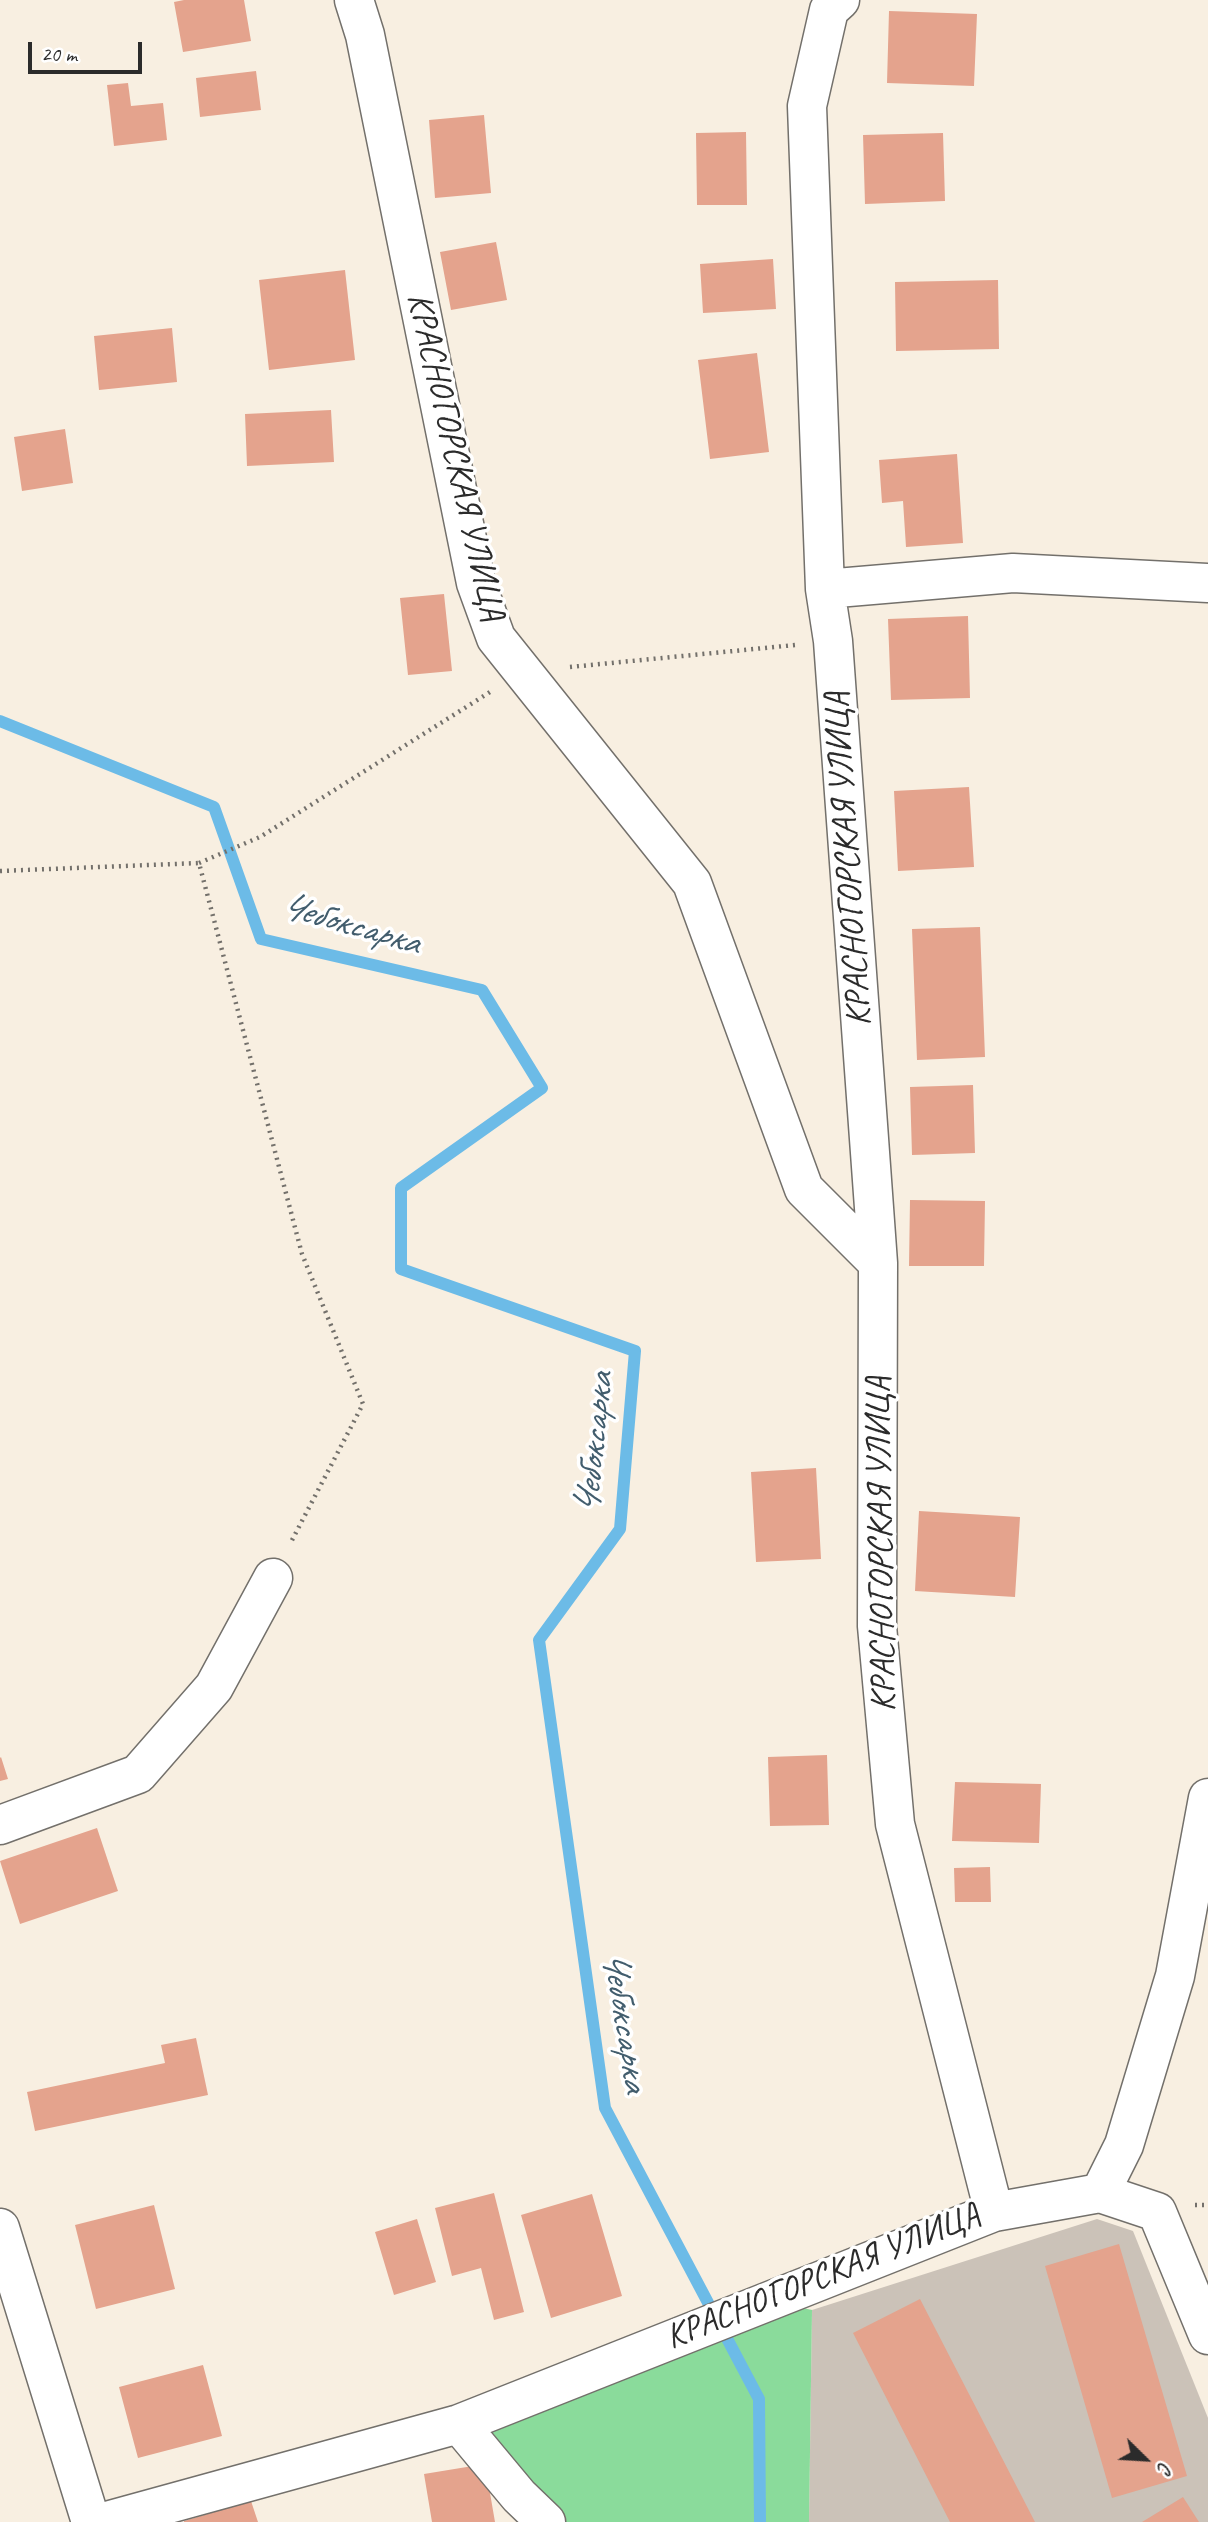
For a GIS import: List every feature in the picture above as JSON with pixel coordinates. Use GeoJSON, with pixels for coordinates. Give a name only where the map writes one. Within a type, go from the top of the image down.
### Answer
{"type":"FeatureCollection","features":[{"type":"Feature","properties":{"kind":"street","name":"КРАСНОГОРСКАЯ УЛИЦА"},"geometry":{"type":"LineString","coordinates":[[354,0],[365,35],[476,583],[496,638],[692,883],[804,1189],[878,1263]]}},
{"type":"Feature","properties":{"kind":"street","name":"КРАСНОГОРСКАЯ УЛИЦА"},"geometry":{"type":"LineString","coordinates":[[103,2522],[459,2424],[994,2212],[895,1824],[877,1626],[878,1263],[834,641],[825,589],[807,106],[829,10],[840,0]]}},
{"type":"Feature","properties":{"kind":"street"},"geometry":{"type":"LineString","coordinates":[[825,589],[1013,573],[1208,583]]}},
{"type":"Feature","properties":{"kind":"street"},"geometry":{"type":"LineString","coordinates":[[0,1825],[138,1774],[214,1687],[273,1578]]}},
{"type":"Feature","properties":{"kind":"street"},"geometry":{"type":"LineString","coordinates":[[1100,2193],[1124,2145],[1175,1976],[1208,1798]]}},
{"type":"Feature","properties":{"kind":"street"},"geometry":{"type":"LineString","coordinates":[[994,2212],[1100,2193],[1157,2212],[1208,2335]]}},
{"type":"Feature","properties":{"kind":"street"},"geometry":{"type":"LineString","coordinates":[[0,2228],[91,2522]]}},
{"type":"Feature","properties":{"kind":"street"},"geometry":{"type":"LineString","coordinates":[[459,2424],[519,2496],[546,2522]]}},
{"type":"Feature","properties":{"kind":"path"},"geometry":{"type":"LineString","coordinates":[[0,871],[199,863],[260,837]]}},
{"type":"Feature","properties":{"kind":"path"},"geometry":{"type":"LineString","coordinates":[[199,863],[302,1254],[363,1404],[273,1578]]}},
{"type":"Feature","properties":{"kind":"shaded area"},"geometry":{"type":"Polygon","coordinates":[[[1097,2219],[1133,2231],[1208,2418],[1208,2522],[809,2522],[812,2310],[1097,2219]]]}},
{"type":"Feature","properties":{"kind":"green space"},"geometry":{"type":"Polygon","coordinates":[[[772,2301],[812,2310],[809,2522],[561,2522],[459,2424],[772,2301]]]}},
{"type":"Feature","properties":{"kind":"building"},"geometry":{"type":"Polygon","coordinates":[[[244,0],[251,41],[183,52],[174,2],[244,0]]]}},
{"type":"Feature","properties":{"kind":"building"},"geometry":{"type":"Polygon","coordinates":[[[889,11],[977,14],[974,86],[887,83],[889,11]]]}},
{"type":"Feature","properties":{"kind":"building"},"geometry":{"type":"Polygon","coordinates":[[[256,71],[261,110],[200,117],[196,78],[256,71]]]}},
{"type":"Feature","properties":{"kind":"building"},"geometry":{"type":"Polygon","coordinates":[[[128,83],[131,106],[163,103],[167,140],[114,146],[107,85],[128,83]]]}},
{"type":"Feature","properties":{"kind":"building"},"geometry":{"type":"Polygon","coordinates":[[[484,115],[491,193],[435,198],[429,120],[484,115]]]}},
{"type":"Feature","properties":{"kind":"building"},"geometry":{"type":"Polygon","coordinates":[[[746,132],[747,205],[697,205],[696,133],[746,132]]]}},
{"type":"Feature","properties":{"kind":"building"},"geometry":{"type":"Polygon","coordinates":[[[943,133],[945,201],[865,204],[863,135],[943,133]]]}},
{"type":"Feature","properties":{"kind":"building"},"geometry":{"type":"Polygon","coordinates":[[[496,242],[507,300],[451,310],[440,252],[496,242]]]}},
{"type":"Feature","properties":{"kind":"building"},"geometry":{"type":"Polygon","coordinates":[[[773,259],[776,309],[703,313],[700,264],[773,259]]]}},
{"type":"Feature","properties":{"kind":"building"},"geometry":{"type":"Polygon","coordinates":[[[345,270],[355,360],[269,370],[259,280],[345,270]]]}},
{"type":"Feature","properties":{"kind":"building"},"geometry":{"type":"Polygon","coordinates":[[[998,280],[999,349],[896,351],[895,282],[998,280]]]}},
{"type":"Feature","properties":{"kind":"building"},"geometry":{"type":"Polygon","coordinates":[[[172,328],[177,382],[99,390],[94,336],[172,328]]]}},
{"type":"Feature","properties":{"kind":"building"},"geometry":{"type":"Polygon","coordinates":[[[757,353],[769,452],[710,459],[698,360],[757,353]]]}},
{"type":"Feature","properties":{"kind":"building"},"geometry":{"type":"Polygon","coordinates":[[[331,410],[334,462],[247,466],[245,414],[331,410]]]}},
{"type":"Feature","properties":{"kind":"building"},"geometry":{"type":"Polygon","coordinates":[[[65,429],[73,483],[22,491],[14,437],[65,429]]]}},
{"type":"Feature","properties":{"kind":"building"},"geometry":{"type":"Polygon","coordinates":[[[957,454],[963,543],[906,547],[903,501],[882,503],[879,460],[957,454]]]}},
{"type":"Feature","properties":{"kind":"building"},"geometry":{"type":"Polygon","coordinates":[[[444,594],[452,671],[408,675],[400,598],[444,594]]]}},
{"type":"Feature","properties":{"kind":"building"},"geometry":{"type":"Polygon","coordinates":[[[968,616],[970,698],[891,700],[888,619],[968,616]]]}},
{"type":"Feature","properties":{"kind":"building"},"geometry":{"type":"Polygon","coordinates":[[[969,787],[974,867],[898,871],[894,791],[969,787]]]}},
{"type":"Feature","properties":{"kind":"building"},"geometry":{"type":"Polygon","coordinates":[[[980,927],[985,1057],[917,1060],[912,929],[980,927]]]}},
{"type":"Feature","properties":{"kind":"building"},"geometry":{"type":"Polygon","coordinates":[[[973,1085],[975,1153],[912,1155],[910,1087],[973,1085]]]}},
{"type":"Feature","properties":{"kind":"building"},"geometry":{"type":"Polygon","coordinates":[[[910,1200],[985,1201],[984,1266],[909,1266],[910,1200]]]}},
{"type":"Feature","properties":{"kind":"building"},"geometry":{"type":"Polygon","coordinates":[[[816,1468],[821,1559],[756,1562],[751,1472],[816,1468]]]}},
{"type":"Feature","properties":{"kind":"building"},"geometry":{"type":"Polygon","coordinates":[[[919,1511],[1020,1517],[1015,1597],[915,1591],[919,1511]]]}},
{"type":"Feature","properties":{"kind":"building"},"geometry":{"type":"Polygon","coordinates":[[[827,1755],[829,1825],[770,1826],[768,1757],[827,1755]]]}},
{"type":"Feature","properties":{"kind":"building"},"geometry":{"type":"Polygon","coordinates":[[[0,1758],[8,1779],[0,1781],[0,1758]]]}},
{"type":"Feature","properties":{"kind":"building"},"geometry":{"type":"Polygon","coordinates":[[[955,1782],[1041,1784],[1039,1843],[952,1841],[955,1782]]]}},
{"type":"Feature","properties":{"kind":"building"},"geometry":{"type":"Polygon","coordinates":[[[97,1828],[118,1891],[20,1924],[0,1861],[97,1828]]]}},
{"type":"Feature","properties":{"kind":"building"},"geometry":{"type":"Polygon","coordinates":[[[990,1867],[991,1902],[955,1902],[954,1868],[990,1867]]]}},
{"type":"Feature","properties":{"kind":"building"},"geometry":{"type":"Polygon","coordinates":[[[196,2038],[208,2095],[35,2131],[27,2092],[165,2063],[161,2045],[196,2038]]]}},
{"type":"Feature","properties":{"kind":"building"},"geometry":{"type":"Polygon","coordinates":[[[494,2193],[524,2312],[494,2320],[481,2268],[452,2276],[435,2208],[494,2193]]]}},
{"type":"Feature","properties":{"kind":"building"},"geometry":{"type":"Polygon","coordinates":[[[592,2194],[622,2296],[551,2318],[521,2215],[592,2194]]]}},
{"type":"Feature","properties":{"kind":"building"},"geometry":{"type":"Polygon","coordinates":[[[154,2205],[175,2289],[96,2309],[75,2225],[154,2205]]]}},
{"type":"Feature","properties":{"kind":"building"},"geometry":{"type":"Polygon","coordinates":[[[417,2219],[436,2282],[394,2295],[375,2232],[417,2219]]]}},
{"type":"Feature","properties":{"kind":"building"},"geometry":{"type":"Polygon","coordinates":[[[1119,2244],[1187,2476],[1112,2498],[1045,2266],[1119,2244]]]}},
{"type":"Feature","properties":{"kind":"building"},"geometry":{"type":"Polygon","coordinates":[[[920,2299],[1035,2522],[950,2522],[853,2333],[920,2299]]]}},
{"type":"Feature","properties":{"kind":"building"},"geometry":{"type":"Polygon","coordinates":[[[203,2365],[222,2436],[138,2458],[119,2387],[203,2365]]]}},
{"type":"Feature","properties":{"kind":"building"},"geometry":{"type":"Polygon","coordinates":[[[485,2464],[495,2522],[432,2522],[424,2474],[485,2464]]]}},
{"type":"Feature","properties":{"kind":"building"},"geometry":{"type":"Polygon","coordinates":[[[1183,2497],[1199,2522],[1142,2522],[1183,2497]]]}},
{"type":"Feature","properties":{"kind":"building"},"geometry":{"type":"Polygon","coordinates":[[[251,2501],[258,2522],[184,2522],[184,2521],[251,2501]]]}},
{"type":"Feature","properties":{"kind":"waterway","name":"Чебоксарка"},"geometry":{"type":"LineString","coordinates":[[0,721],[214,807],[261,939],[482,990],[542,1088],[401,1188],[401,1269],[635,1351],[620,1529],[539,1640],[605,2108],[759,2399],[760,2522]]}}]}
